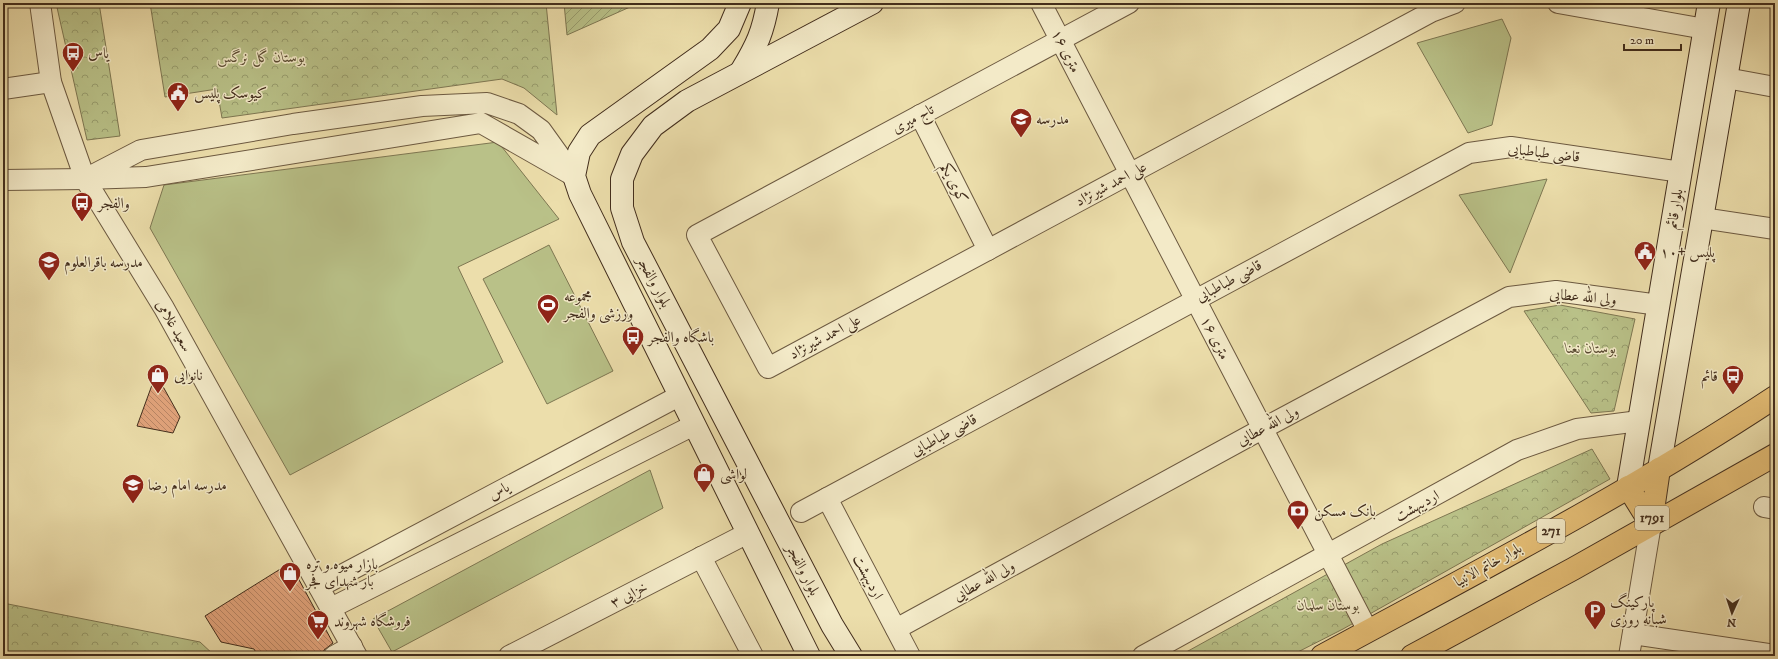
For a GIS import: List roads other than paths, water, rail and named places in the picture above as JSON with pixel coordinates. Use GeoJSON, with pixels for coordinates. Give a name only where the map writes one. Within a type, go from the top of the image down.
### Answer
{"type":"FeatureCollection","features":[{"type":"Feature","properties":{"kind":"main road"},"geometry":{"type":"LineString","coordinates":[[574,176],[579,152],[590,134],[710,49],[729,29],[740,3]]}},
{"type":"Feature","properties":{"kind":"main road"},"geometry":{"type":"LineString","coordinates":[[741,71],[757,46],[768,3]]}},
{"type":"Feature","properties":{"kind":"main road","name":"بلوار والفجر"},"geometry":{"type":"LineString","coordinates":[[851,656],[832,625],[633,242],[622,208],[622,179],[632,154],[653,126],[686,101],[872,3]]}},
{"type":"Feature","properties":{"kind":"main road","name":"بلوار قائم"},"geometry":{"type":"LineString","coordinates":[[1628,487],[1709,3]]}},
{"type":"Feature","properties":{"kind":"main road","name":"بلوار قائم"},"geometry":{"type":"LineString","coordinates":[[1659,469],[1739,3]]}},
{"type":"Feature","properties":{"kind":"main road","name":"بلوار والفجر"},"geometry":{"type":"LineString","coordinates":[[574,176],[580,194],[809,656]]}},
{"type":"Feature","properties":{"kind":"main road"},"geometry":{"type":"LineString","coordinates":[[679,396],[706,382]]}},
{"type":"Feature","properties":{"kind":"main road","name":"بلوار خاتم الانبیا"},"geometry":{"type":"LineString","coordinates":[[1322,656],[1628,487],[1775,397]]}},
{"type":"Feature","properties":{"kind":"main road"},"geometry":{"type":"LineString","coordinates":[[694,425],[721,411]]}},
{"type":"Feature","properties":{"kind":"main road"},"geometry":{"type":"LineString","coordinates":[[1412,656],[1573,569],[1775,455]]}},
{"type":"Feature","properties":{"kind":"main road","name":"1791"},"geometry":{"type":"LineString","coordinates":[[1651,524],[1659,469]]}},
{"type":"Feature","properties":{"kind":"main road","name":"1791"},"geometry":{"type":"LineString","coordinates":[[1628,487],[1651,524]]}},
{"type":"Feature","properties":{"kind":"street","name":"سعید غلامی"},"geometry":{"type":"LineString","coordinates":[[40,3],[51,82],[85,179],[164,308],[354,651]]}},
{"type":"Feature","properties":{"kind":"street","name":"۱۶ متری"},"geometry":{"type":"LineString","coordinates":[[1041,3],[1368,631]]}},
{"type":"Feature","properties":{"kind":"street","name":"تاج میری"},"geometry":{"type":"LineString","coordinates":[[768,368],[697,235],[1129,3]]}},
{"type":"Feature","properties":{"kind":"street","name":"علی احمد شیرنژاد"},"geometry":{"type":"LineString","coordinates":[[768,368],[1431,12],[1455,3]]}},
{"type":"Feature","properties":{"kind":"street"},"geometry":{"type":"LineString","coordinates":[[1558,3],[1705,29]]}},
{"type":"Feature","properties":{"kind":"street"},"geometry":{"type":"LineString","coordinates":[[1726,78],[1775,87]]}},
{"type":"Feature","properties":{"kind":"street"},"geometry":{"type":"LineString","coordinates":[[3,89],[51,82]]}},
{"type":"Feature","properties":{"kind":"street"},"geometry":{"type":"LineString","coordinates":[[85,179],[141,150],[293,124],[422,106],[487,103],[518,114],[541,130],[574,176]]}},
{"type":"Feature","properties":{"kind":"street","name":"کوی یکم"},"geometry":{"type":"LineString","coordinates":[[920,115],[988,250]]}},
{"type":"Feature","properties":{"kind":"street"},"geometry":{"type":"LineString","coordinates":[[3,180],[146,177],[481,123],[574,176]]}},
{"type":"Feature","properties":{"kind":"street","name":"قاضی طباطبایی"},"geometry":{"type":"LineString","coordinates":[[801,512],[1469,153],[1511,147],[1681,172]]}},
{"type":"Feature","properties":{"kind":"street"},"geometry":{"type":"LineString","coordinates":[[1702,218],[1775,229]]}},
{"type":"Feature","properties":{"kind":"street","name":"ولی الله عطایی"},"geometry":{"type":"LineString","coordinates":[[896,629],[1262,429],[1509,297],[1556,291],[1659,305]]}},
{"type":"Feature","properties":{"kind":"street","name":"یاس"},"geometry":{"type":"LineString","coordinates":[[319,587],[679,396]]}},
{"type":"Feature","properties":{"kind":"street","name":"اردیبهشت"},"geometry":{"type":"LineString","coordinates":[[1143,656],[1517,450],[1577,429],[1639,421]]}},
{"type":"Feature","properties":{"kind":"street","name":"یاس"},"geometry":{"type":"LineString","coordinates":[[331,608],[694,425]]}},
{"type":"Feature","properties":{"kind":"street","name":"اردیبهشت"},"geometry":{"type":"LineString","coordinates":[[827,498],[910,656]]}},
{"type":"Feature","properties":{"kind":"street","name":"1791"},"geometry":{"type":"LineString","coordinates":[[1629,656],[1651,524]]}},
{"type":"Feature","properties":{"kind":"street","name":"خزایی ۳"},"geometry":{"type":"LineString","coordinates":[[509,656],[748,533]]}},
{"type":"Feature","properties":{"kind":"street"},"geometry":{"type":"LineString","coordinates":[[701,557],[753,656]]}},
{"type":"Feature","properties":{"kind":"street"},"geometry":{"type":"LineString","coordinates":[[1633,634],[1775,655]]}},
{"type":"Feature","properties":{"kind":"street"},"geometry":{"type":"LineString","coordinates":[[334,656],[354,651]]}},
{"type":"Feature","properties":{"kind":"place","name":"یاس"},"geometry":{"type":"Point","coordinates":[73,72]}},
{"type":"Feature","properties":{"kind":"place","name":"کیوسک پلیس"},"geometry":{"type":"Point","coordinates":[178,112]}},
{"type":"Feature","properties":{"kind":"place","name":"مدرسه"},"geometry":{"type":"Point","coordinates":[1021,138]}},
{"type":"Feature","properties":{"kind":"place","name":"والفجر"},"geometry":{"type":"Point","coordinates":[82,222]}},
{"type":"Feature","properties":{"kind":"place","name":"پلیس +۱۰"},"geometry":{"type":"Point","coordinates":[1645,272]}},
{"type":"Feature","properties":{"kind":"place","name":"مدرسه باقرالعلوم"},"geometry":{"type":"Point","coordinates":[49,282]}},
{"type":"Feature","properties":{"kind":"place","name":"مجموعه ورزشی والفجر"},"geometry":{"type":"Point","coordinates":[548,324]}},
{"type":"Feature","properties":{"kind":"place","name":"باشگاه والفجر"},"geometry":{"type":"Point","coordinates":[633,356]}},
{"type":"Feature","properties":{"kind":"place","name":"نانوایی"},"geometry":{"type":"Point","coordinates":[158,394]}},
{"type":"Feature","properties":{"kind":"place","name":"قائم"},"geometry":{"type":"Point","coordinates":[1733,396]}},
{"type":"Feature","properties":{"kind":"place","name":"لواشی"},"geometry":{"type":"Point","coordinates":[704,494]}},
{"type":"Feature","properties":{"kind":"place","name":"مدرسه امام رضا"},"geometry":{"type":"Point","coordinates":[133,504]}},
{"type":"Feature","properties":{"kind":"place","name":"بانک مسکن"},"geometry":{"type":"Point","coordinates":[1298,530]}},
{"type":"Feature","properties":{"kind":"place","name":"بازار میوه و تره‌ بار شهدای فجر"},"geometry":{"type":"Point","coordinates":[290,592]}},
{"type":"Feature","properties":{"kind":"place","name":"پارکینگ شبانه روزی"},"geometry":{"type":"Point","coordinates":[1595,630]}},
{"type":"Feature","properties":{"kind":"place","name":"فروشگاه شهروند"},"geometry":{"type":"Point","coordinates":[318,640]}},
{"type":"Feature","properties":{"kind":"park label","name":"بوستان گل نرگس"},"geometry":{"type":"Point","coordinates":[261,57]}},
{"type":"Feature","properties":{"kind":"park label","name":"بوستان نعنا"},"geometry":{"type":"Point","coordinates":[1591,348]}},
{"type":"Feature","properties":{"kind":"park label","name":"بوستان سلمان"},"geometry":{"type":"Point","coordinates":[1328,605]}}]}
